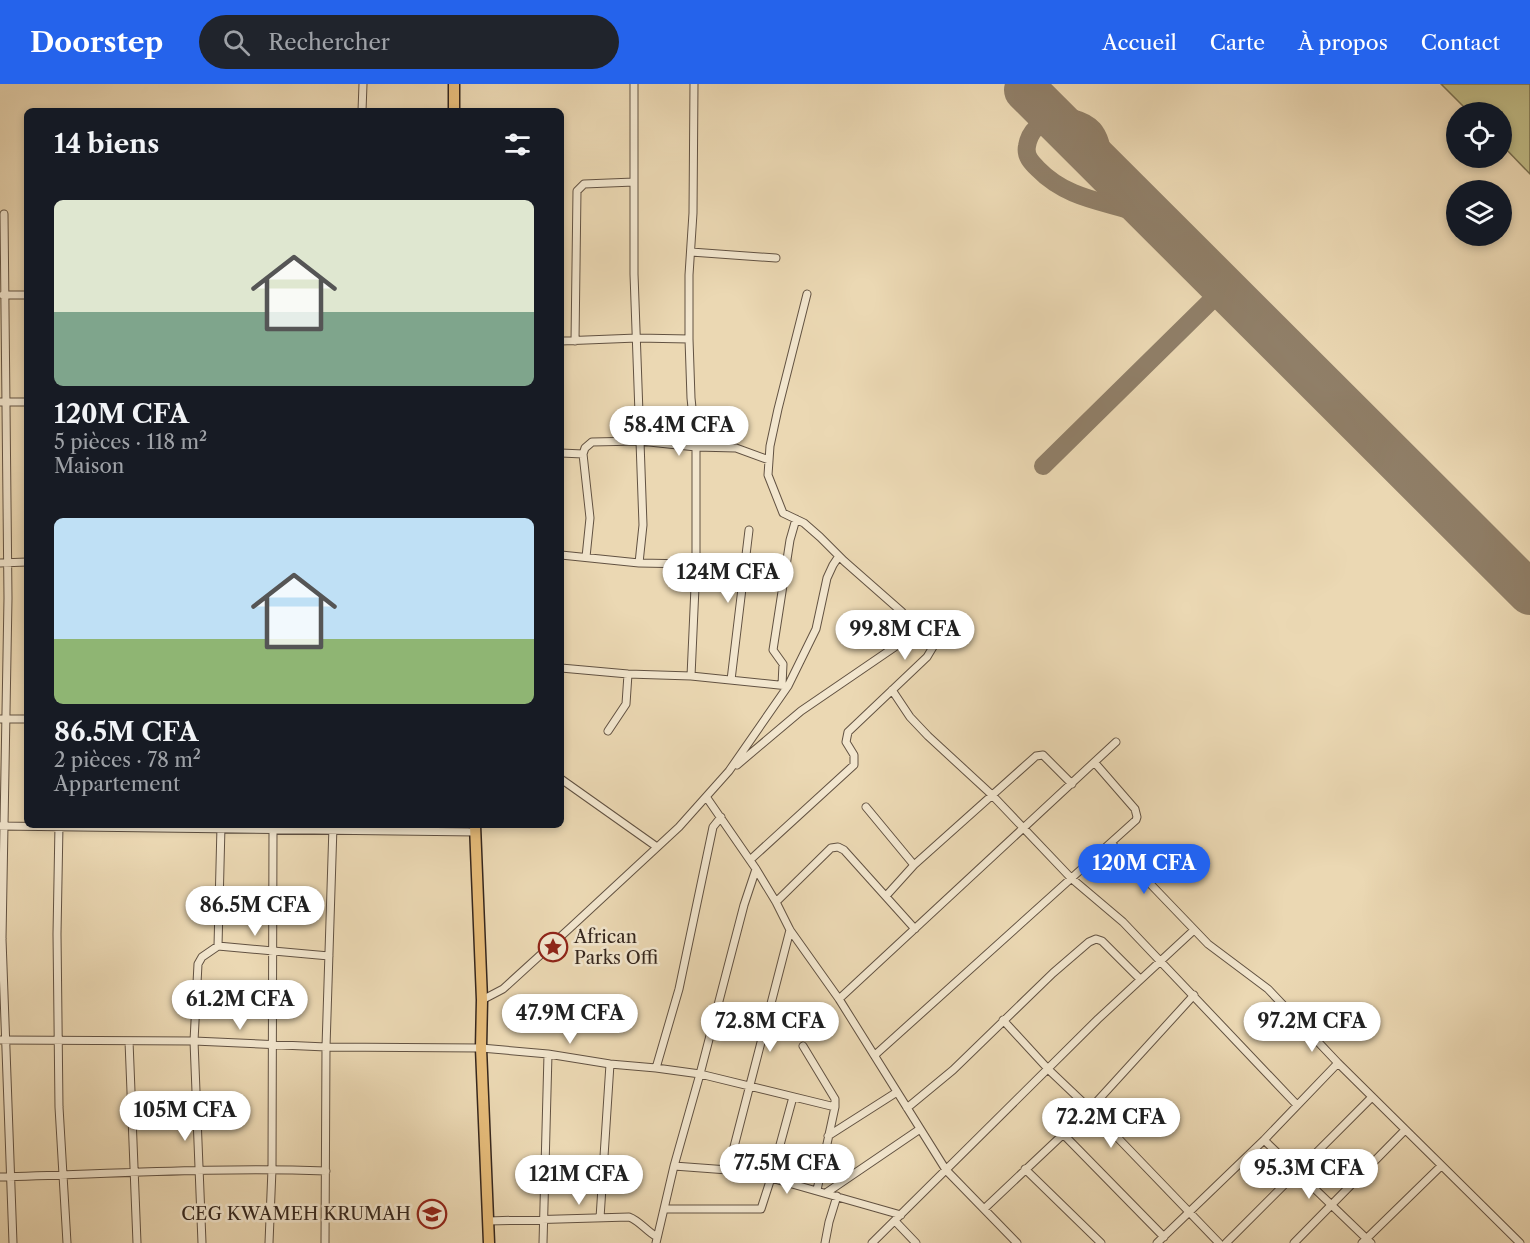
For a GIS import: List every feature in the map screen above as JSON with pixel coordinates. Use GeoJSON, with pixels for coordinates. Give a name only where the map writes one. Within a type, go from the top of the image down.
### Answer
{"type":"FeatureCollection","features":[{"type":"Feature","properties":{"kind":"highway"},"geometry":{"type":"LineString","coordinates":[[454,84],[454,108]]}},
{"type":"Feature","properties":{"kind":"highway"},"geometry":{"type":"LineString","coordinates":[[476,828],[482,1000],[481,1048],[489,1243]]}},
{"type":"Feature","properties":{"kind":"street"},"geometry":{"type":"LineString","coordinates":[[362,108],[363,84]]}},
{"type":"Feature","properties":{"kind":"street"},"geometry":{"type":"LineString","coordinates":[[634,84],[637,338],[643,532],[639,563]]}},
{"type":"Feature","properties":{"kind":"street"},"geometry":{"type":"LineString","coordinates":[[691,676],[696,565],[696,447],[691,398],[689,339],[694,84]]}},
{"type":"Feature","properties":{"kind":"street"},"geometry":{"type":"LineString","coordinates":[[575,341],[577,191],[584,184],[634,182]]}},
{"type":"Feature","properties":{"kind":"street"},"geometry":{"type":"LineString","coordinates":[[3,214],[2,939],[3,1040],[13,1243]]}},
{"type":"Feature","properties":{"kind":"street"},"geometry":{"type":"LineString","coordinates":[[691,252],[776,258]]}},
{"type":"Feature","properties":{"kind":"street"},"geometry":{"type":"LineString","coordinates":[[750,860],[854,765],[854,755],[846,742],[848,732],[932,650],[933,646],[902,612],[820,537],[796,519],[788,516],[781,508],[768,475],[778,409],[807,294]]}},
{"type":"Feature","properties":{"kind":"street"},"geometry":{"type":"LineString","coordinates":[[2,295],[24,295]]}},
{"type":"Feature","properties":{"kind":"street"},"geometry":{"type":"LineString","coordinates":[[564,341],[637,338],[689,339]]}},
{"type":"Feature","properties":{"kind":"street"},"geometry":{"type":"LineString","coordinates":[[3,402],[24,402]]}},
{"type":"Feature","properties":{"kind":"street"},"geometry":{"type":"LineString","coordinates":[[586,557],[590,518],[583,454],[585,448],[592,442],[640,441],[696,447],[736,448],[769,460]]}},
{"type":"Feature","properties":{"kind":"street"},"geometry":{"type":"LineString","coordinates":[[564,453],[583,454]]}},
{"type":"Feature","properties":{"kind":"street"},"geometry":{"type":"LineString","coordinates":[[785,686],[783,664],[773,650],[790,540],[796,519]]}},
{"type":"Feature","properties":{"kind":"street"},"geometry":{"type":"LineString","coordinates":[[731,680],[749,530]]}},
{"type":"Feature","properties":{"kind":"street"},"geometry":{"type":"LineString","coordinates":[[564,555],[639,563],[745,565]]}},
{"type":"Feature","properties":{"kind":"street"},"geometry":{"type":"LineString","coordinates":[[482,1000],[506,987],[657,847],[707,798],[729,771],[785,686],[818,623],[832,565],[839,556]]}},
{"type":"Feature","properties":{"kind":"street"},"geometry":{"type":"LineString","coordinates":[[4,563],[24,562]]}},
{"type":"Feature","properties":{"kind":"street"},"geometry":{"type":"LineString","coordinates":[[729,771],[801,711],[918,631]]}},
{"type":"Feature","properties":{"kind":"street"},"geometry":{"type":"LineString","coordinates":[[564,668],[628,674],[691,676],[785,686]]}},
{"type":"Feature","properties":{"kind":"street"},"geometry":{"type":"LineString","coordinates":[[608,731],[626,704],[628,674]]}},
{"type":"Feature","properties":{"kind":"street"},"geometry":{"type":"LineString","coordinates":[[892,690],[910,717],[992,795],[1071,878],[1115,914],[1297,1105]]}},
{"type":"Feature","properties":{"kind":"street"},"geometry":{"type":"LineString","coordinates":[[3,719],[24,719]]}},
{"type":"Feature","properties":{"kind":"street"},"geometry":{"type":"LineString","coordinates":[[839,999],[1116,742]]}},
{"type":"Feature","properties":{"kind":"street"},"geometry":{"type":"LineString","coordinates":[[886,896],[914,865],[1040,754],[1072,784]]}},
{"type":"Feature","properties":{"kind":"street"},"geometry":{"type":"LineString","coordinates":[[875,1055],[1136,820],[1135,808],[1095,763]]}},
{"type":"Feature","properties":{"kind":"street"},"geometry":{"type":"LineString","coordinates":[[564,781],[657,847]]}},
{"type":"Feature","properties":{"kind":"street"},"geometry":{"type":"LineString","coordinates":[[707,798],[756,869],[777,902],[790,930],[839,999],[946,1170],[1017,1243]]}},
{"type":"Feature","properties":{"kind":"street"},"geometry":{"type":"LineString","coordinates":[[866,807],[914,865]]}},
{"type":"Feature","properties":{"kind":"street"},"geometry":{"type":"LineString","coordinates":[[656,1068],[679,988],[713,827],[721,818]]}},
{"type":"Feature","properties":{"kind":"street"},"geometry":{"type":"LineString","coordinates":[[2,827],[24,827]]}},
{"type":"Feature","properties":{"kind":"street"},"geometry":{"type":"LineString","coordinates":[[59,828],[57,933],[59,1107],[67,1243]]}},
{"type":"Feature","properties":{"kind":"street"},"geometry":{"type":"LineString","coordinates":[[218,946],[221,828]]}},
{"type":"Feature","properties":{"kind":"street"},"geometry":{"type":"LineString","coordinates":[[234,828],[273,831],[318,828]]}},
{"type":"Feature","properties":{"kind":"street"},"geometry":{"type":"LineString","coordinates":[[325,1243],[326,1047],[333,828]]}},
{"type":"Feature","properties":{"kind":"street"},"geometry":{"type":"LineString","coordinates":[[269,1243],[272,1169],[273,831]]}},
{"type":"Feature","properties":{"kind":"street"},"geometry":{"type":"LineString","coordinates":[[1111,843],[1194,930],[1268,989],[1338,1063],[1520,1243]]}},
{"type":"Feature","properties":{"kind":"street"},"geometry":{"type":"LineString","coordinates":[[777,902],[831,848],[838,847],[844,850],[915,929]]}},
{"type":"Feature","properties":{"kind":"street"},"geometry":{"type":"LineString","coordinates":[[488,1221],[629,1217],[637,1220],[657,1240],[666,1209],[674,1166],[744,905],[756,869]]}},
{"type":"Feature","properties":{"kind":"street"},"geometry":{"type":"LineString","coordinates":[[728,1170],[790,930]]}},
{"type":"Feature","properties":{"kind":"street"},"geometry":{"type":"LineString","coordinates":[[873,1243],[1140,979],[1194,930]]}},
{"type":"Feature","properties":{"kind":"street"},"geometry":{"type":"LineString","coordinates":[[907,1108],[953,1070],[1003,1020],[1089,942],[1096,939],[1102,941],[1140,979]]}},
{"type":"Feature","properties":{"kind":"street"},"geometry":{"type":"LineString","coordinates":[[202,1243],[194,1041],[198,964],[202,957],[218,946],[329,956]]}},
{"type":"Feature","properties":{"kind":"street"},"geometry":{"type":"LineString","coordinates":[[984,1209],[1090,1109],[1194,995]]}},
{"type":"Feature","properties":{"kind":"street"},"geometry":{"type":"LineString","coordinates":[[1003,1020],[1219,1243]]}},
{"type":"Feature","properties":{"kind":"street"},"geometry":{"type":"LineString","coordinates":[[3,1040],[194,1041],[326,1047],[481,1048],[548,1054],[610,1064],[700,1074],[835,1107]]}},
{"type":"Feature","properties":{"kind":"street"},"geometry":{"type":"LineString","coordinates":[[129,1041],[137,1243]]}},
{"type":"Feature","properties":{"kind":"street"},"geometry":{"type":"LineString","coordinates":[[803,1046],[835,1099],[817,1190]]}},
{"type":"Feature","properties":{"kind":"street"},"geometry":{"type":"LineString","coordinates":[[543,1243],[547,1163],[548,1054]]}},
{"type":"Feature","properties":{"kind":"street"},"geometry":{"type":"LineString","coordinates":[[1157,1243],[1264,1140],[1338,1063]]}},
{"type":"Feature","properties":{"kind":"street"},"geometry":{"type":"LineString","coordinates":[[600,1218],[610,1064]]}},
{"type":"Feature","properties":{"kind":"street"},"geometry":{"type":"LineString","coordinates":[[828,1136],[897,1092]]}},
{"type":"Feature","properties":{"kind":"street"},"geometry":{"type":"LineString","coordinates":[[666,1209],[759,1209],[763,1206],[793,1097]]}},
{"type":"Feature","properties":{"kind":"street"},"geometry":{"type":"LineString","coordinates":[[1226,1243],[1372,1097]]}},
{"type":"Feature","properties":{"kind":"street"},"geometry":{"type":"LineString","coordinates":[[826,1193],[920,1129]]}},
{"type":"Feature","properties":{"kind":"street"},"geometry":{"type":"LineString","coordinates":[[1294,1243],[1405,1130]]}},
{"type":"Feature","properties":{"kind":"street"},"geometry":{"type":"LineString","coordinates":[[1063,1134],[1164,1237]]}},
{"type":"Feature","properties":{"kind":"street"},"geometry":{"type":"LineString","coordinates":[[1264,1140],[1366,1242],[1442,1166]]}},
{"type":"Feature","properties":{"kind":"street"},"geometry":{"type":"LineString","coordinates":[[674,1166],[728,1170],[771,1178],[837,1196],[898,1218],[916,1243]]}},
{"type":"Feature","properties":{"kind":"street"},"geometry":{"type":"LineString","coordinates":[[0,1177],[134,1171],[272,1169],[326,1171]]}},
{"type":"Feature","properties":{"kind":"street"},"geometry":{"type":"LineString","coordinates":[[1025,1169],[1101,1243]]}},
{"type":"Feature","properties":{"kind":"street"},"geometry":{"type":"LineString","coordinates":[[825,1243],[837,1196]]}},
{"type":"Feature","properties":{"kind":"shaded area"},"geometry":{"type":"Polygon","coordinates":[[[1441,84],[1530,84],[1530,174],[1512,155],[1512,102],[1459,102],[1441,84]]]}},
{"type":"Feature","properties":{"kind":"taxiway"},"geometry":{"type":"LineString","coordinates":[[1105,168],[1098,137],[1085,123],[1065,117],[1054,118],[1037,127],[1030,136],[1027,146],[1028,156],[1035,166],[1051,180],[1080,196],[1143,214],[1159,221]]}},
{"type":"Feature","properties":{"kind":"taxiway"},"geometry":{"type":"LineString","coordinates":[[1043,466],[1225,287]]}},
{"type":"Feature","properties":{"kind":"runway"},"geometry":{"type":"LineString","coordinates":[[1026,90],[1530,593]]}},
{"type":"Feature","properties":{"kind":"place","name":"African Parks Offi"},"geometry":{"type":"Point","coordinates":[553,947]}},
{"type":"Feature","properties":{"kind":"place","name":"CEG KWAMEH KRUMAH"},"geometry":{"type":"Point","coordinates":[432,1214]}}]}
